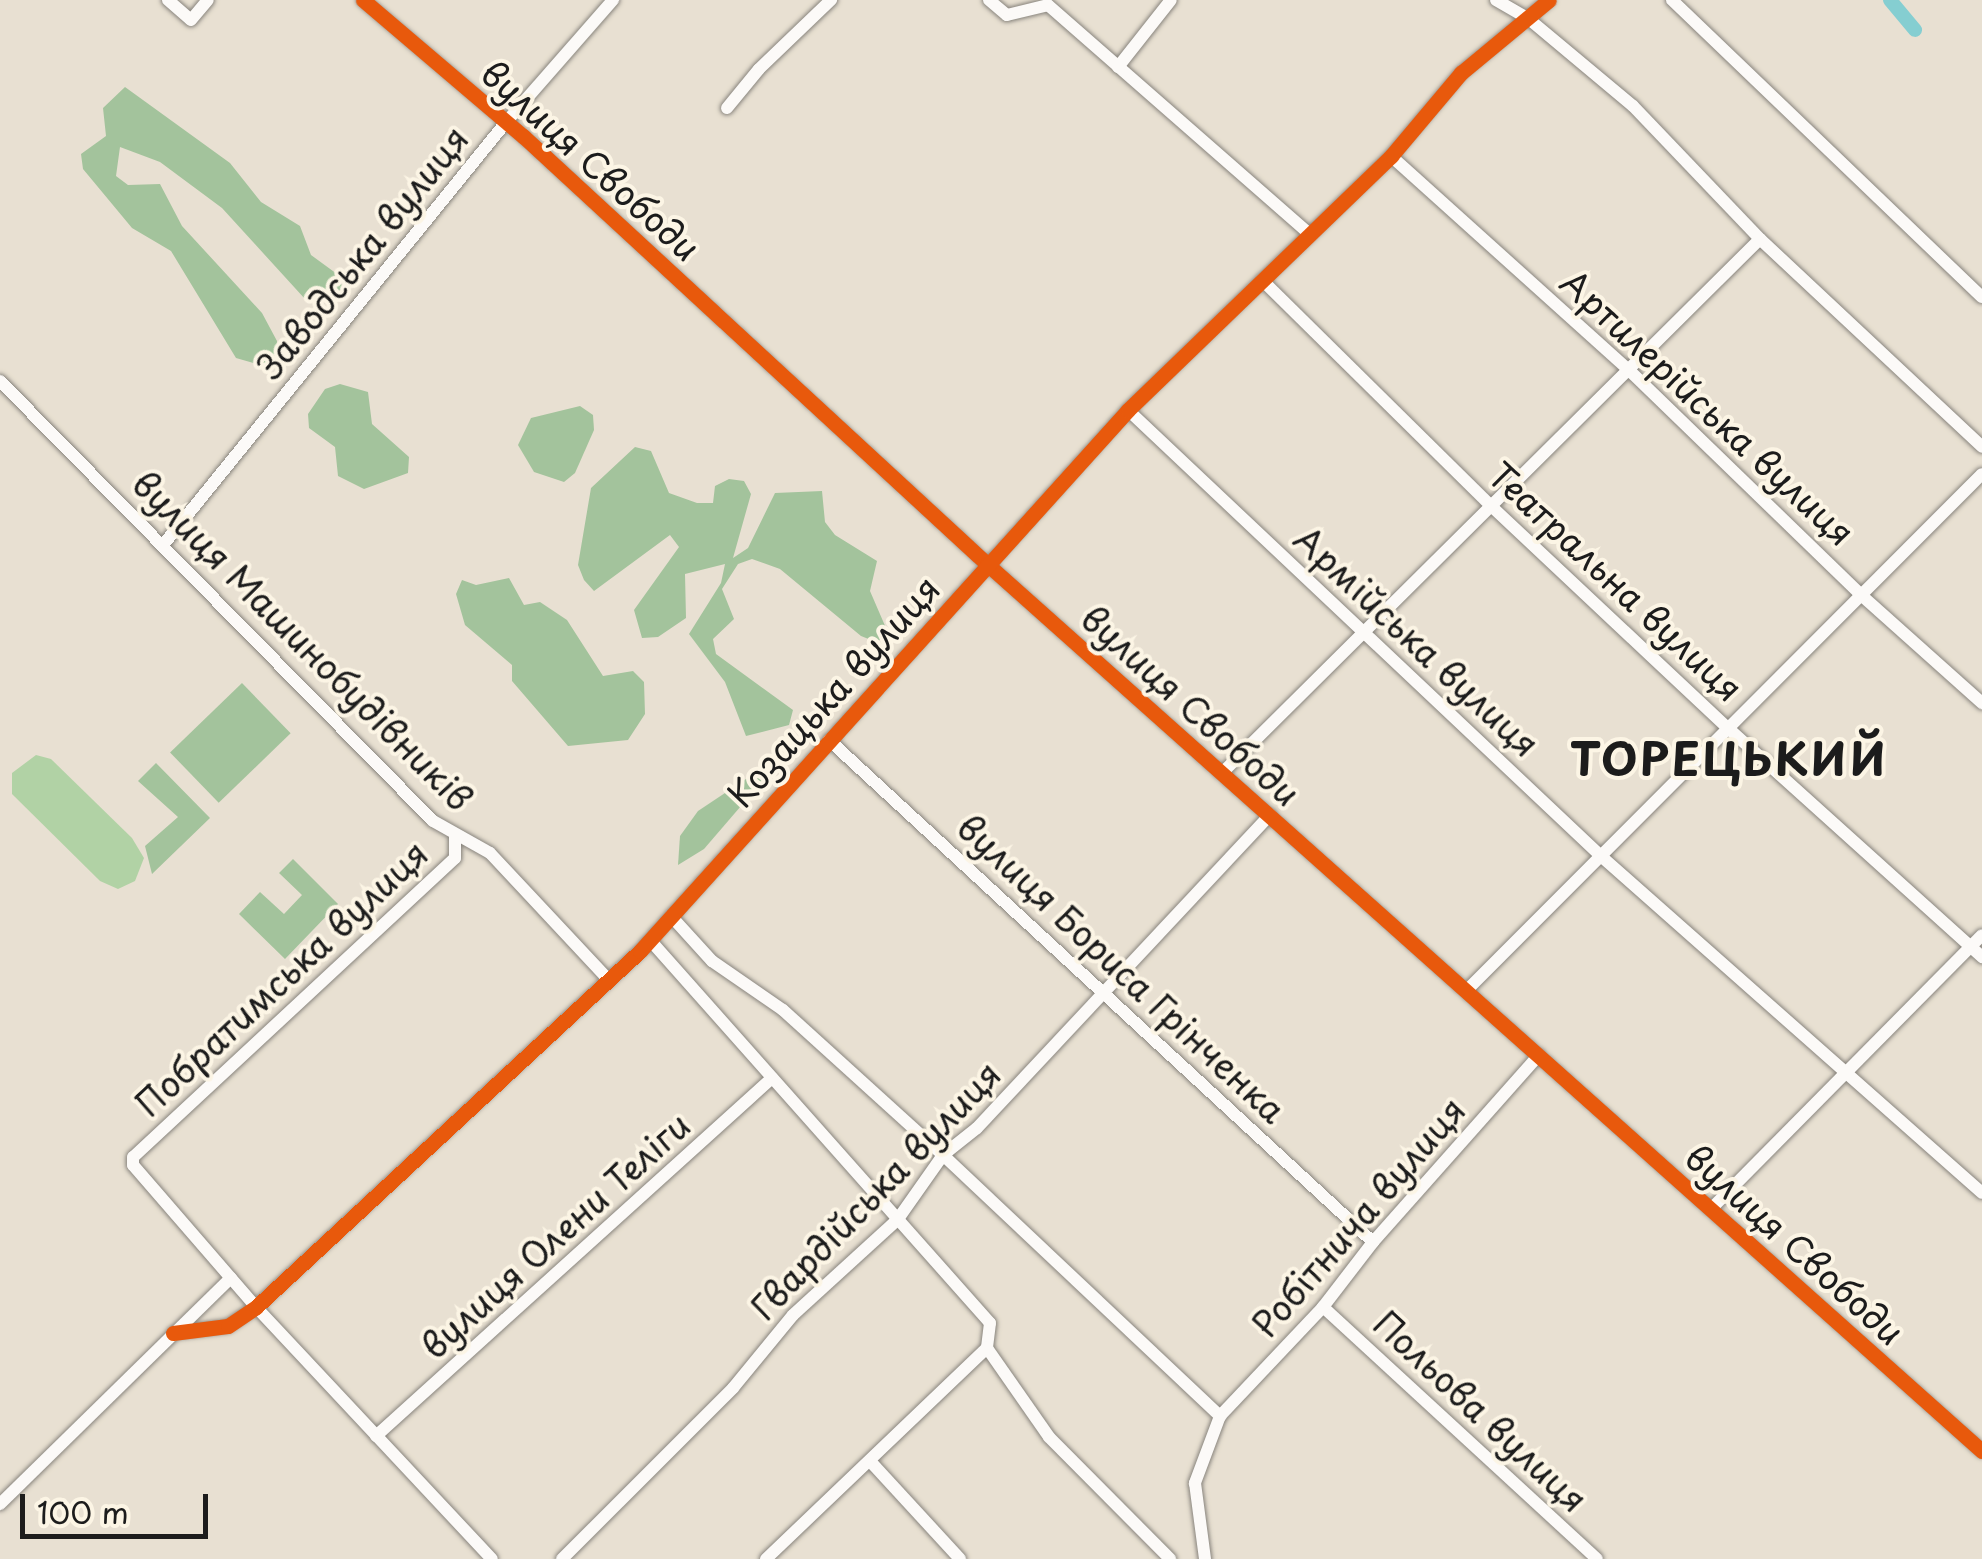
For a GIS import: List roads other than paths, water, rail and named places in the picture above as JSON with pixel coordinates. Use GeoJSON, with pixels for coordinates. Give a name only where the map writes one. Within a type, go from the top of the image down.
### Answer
{"type":"FeatureCollection","features":[{"type":"Feature","properties":{"kind":"street"},"geometry":{"type":"LineString","coordinates":[[168,0],[191,20],[208,0]]}},
{"type":"Feature","properties":{"kind":"street","name":"вулиця Свободи"},"geometry":{"type":"LineString","coordinates":[[362,0],[507,121],[988,564],[1982,1451]]}},
{"type":"Feature","properties":{"kind":"street","name":"Заводська вулиця"},"geometry":{"type":"LineString","coordinates":[[163,545],[507,121],[613,0]]}},
{"type":"Feature","properties":{"kind":"street"},"geometry":{"type":"LineString","coordinates":[[727,108],[759,69],[831,0]]}},
{"type":"Feature","properties":{"kind":"street"},"geometry":{"type":"LineString","coordinates":[[990,0],[1007,16],[1048,5],[1310,234]]}},
{"type":"Feature","properties":{"kind":"street"},"geometry":{"type":"LineString","coordinates":[[1118,67],[1171,0]]}},
{"type":"Feature","properties":{"kind":"street"},"geometry":{"type":"LineString","coordinates":[[1496,0],[1530,20],[1632,106],[1760,240],[1982,447]]}},
{"type":"Feature","properties":{"kind":"street","name":"Козацька вулиця"},"geometry":{"type":"LineString","coordinates":[[174,1333],[228,1326],[256,1307],[609,980],[650,940],[1128,410],[1391,156],[1461,73],[1530,20],[1549,0]]}},
{"type":"Feature","properties":{"kind":"street"},"geometry":{"type":"LineString","coordinates":[[1672,0],[1982,297]]}},
{"type":"Feature","properties":{"kind":"street","name":"Артилерійська вулиця"},"geometry":{"type":"LineString","coordinates":[[1391,156],[1631,372],[1860,594],[1982,702]]}},
{"type":"Feature","properties":{"kind":"street"},"geometry":{"type":"LineString","coordinates":[[1222,773],[1760,240]]}},
{"type":"Feature","properties":{"kind":"street","name":"Театральна вулиця"},"geometry":{"type":"LineString","coordinates":[[1262,280],[1490,504],[1728,729],[1982,956]]}},
{"type":"Feature","properties":{"kind":"street","name":"вулиця Машинобудівників"},"geometry":{"type":"LineString","coordinates":[[0,380],[419,808],[455,836],[490,852],[609,980]]}},
{"type":"Feature","properties":{"kind":"street","name":"Армійська вулиця"},"geometry":{"type":"LineString","coordinates":[[1128,410],[1602,856],[1982,1192]]}},
{"type":"Feature","properties":{"kind":"street"},"geometry":{"type":"LineString","coordinates":[[1466,991],[1982,474]]}},
{"type":"Feature","properties":{"kind":"street","name":"вулиця Бориса Грінченка"},"geometry":{"type":"LineString","coordinates":[[829,740],[1372,1242]]}},
{"type":"Feature","properties":{"kind":"street","name":"Гвардійська вулиця"},"geometry":{"type":"LineString","coordinates":[[562,1559],[733,1388],[792,1315],[898,1219],[942,1155],[978,1128],[1270,815]]}},
{"type":"Feature","properties":{"kind":"street","name":"Побратимська вулиця"},"geometry":{"type":"LineString","coordinates":[[231,1278],[137,1174],[133,1156],[433,880],[455,858],[455,836]]}},
{"type":"Feature","properties":{"kind":"street"},"geometry":{"type":"LineString","coordinates":[[670,916],[712,961],[783,1010],[1220,1416],[1195,1483],[1205,1559]]}},
{"type":"Feature","properties":{"kind":"street"},"geometry":{"type":"LineString","coordinates":[[1712,1210],[1982,935]]}},
{"type":"Feature","properties":{"kind":"street"},"geometry":{"type":"LineString","coordinates":[[650,940],[990,1323],[987,1348],[766,1559]]}},
{"type":"Feature","properties":{"kind":"street","name":"Робітнича вулиця"},"geometry":{"type":"LineString","coordinates":[[1220,1416],[1324,1307],[1372,1242],[1539,1056]]}},
{"type":"Feature","properties":{"kind":"street","name":"вулиця Олени Теліги"},"geometry":{"type":"LineString","coordinates":[[376,1436],[772,1078]]}},
{"type":"Feature","properties":{"kind":"street"},"geometry":{"type":"LineString","coordinates":[[0,1504],[231,1278],[492,1559]]}},
{"type":"Feature","properties":{"kind":"street","name":"Польова вулиця"},"geometry":{"type":"LineString","coordinates":[[1324,1307],[1597,1559]]}},
{"type":"Feature","properties":{"kind":"street"},"geometry":{"type":"LineString","coordinates":[[987,1348],[1049,1437],[1170,1559]]}},
{"type":"Feature","properties":{"kind":"street"},"geometry":{"type":"LineString","coordinates":[[870,1461],[960,1559]]}},
{"type":"Feature","properties":{"kind":"waterway"},"geometry":{"type":"LineString","coordinates":[[1890,0],[1915,30]]}},
{"type":"Feature","properties":{"kind":"district","name":"ТОРЕЦЬКИЙ"},"geometry":{"type":"Point","coordinates":[1729,758]}}]}
